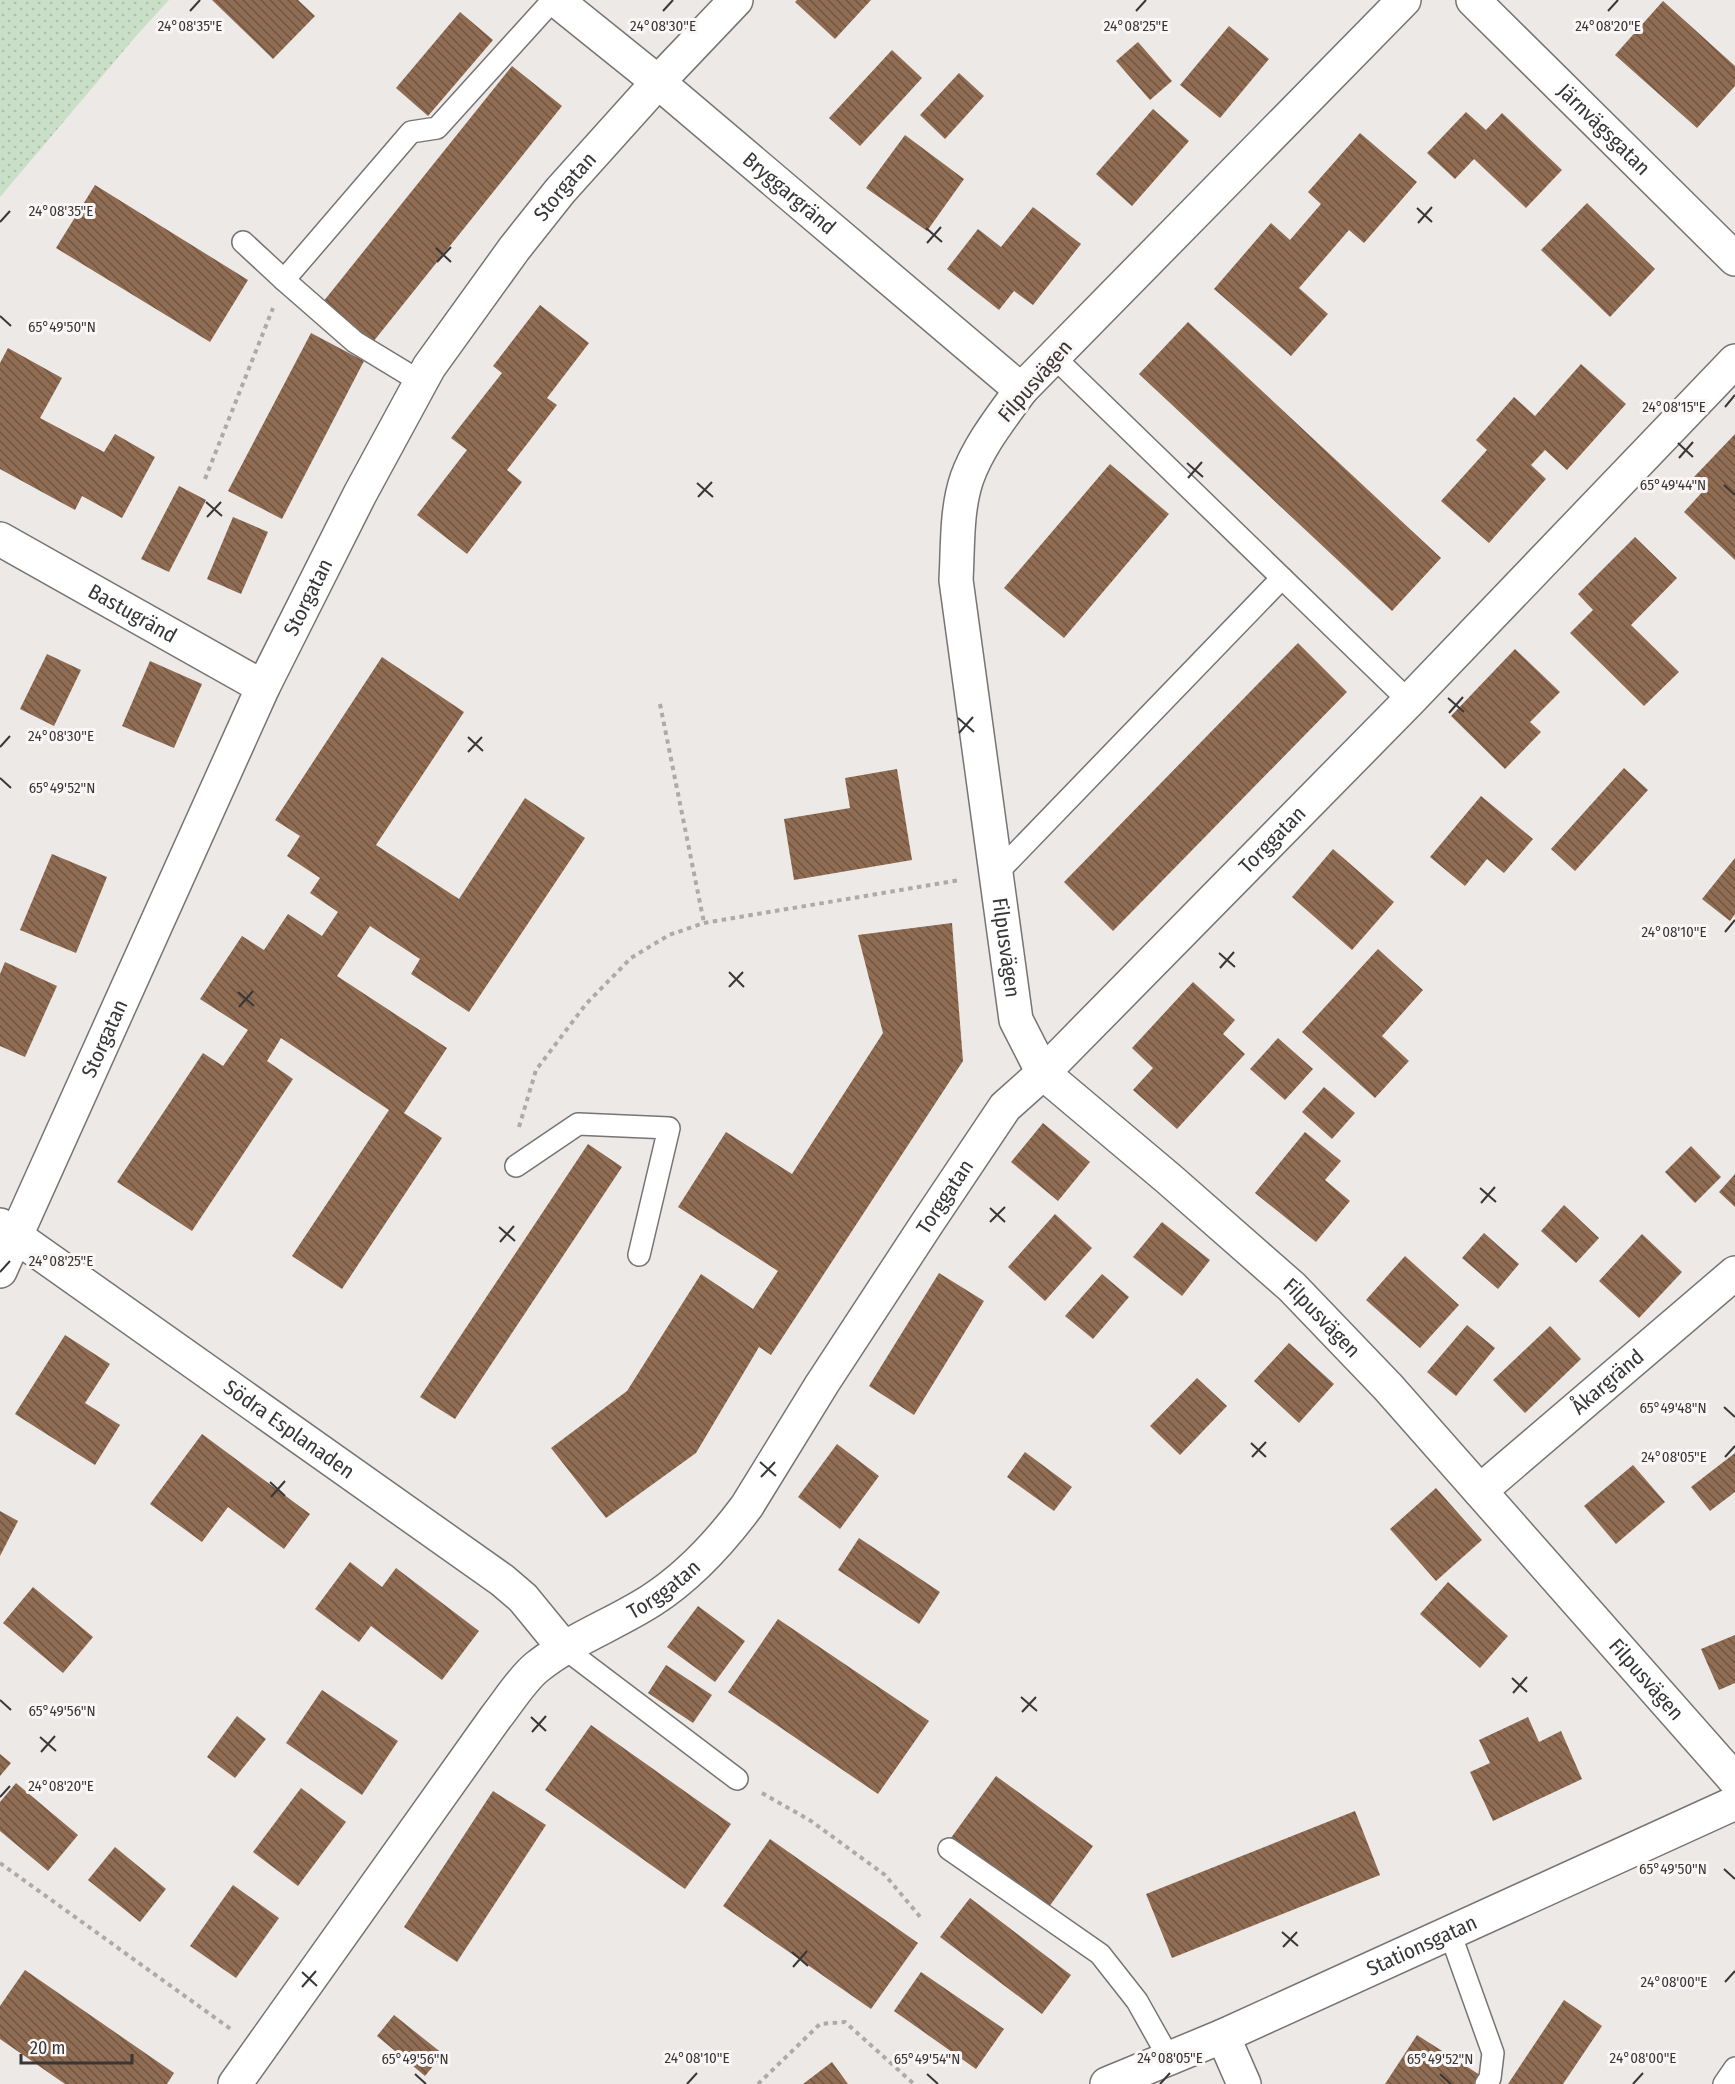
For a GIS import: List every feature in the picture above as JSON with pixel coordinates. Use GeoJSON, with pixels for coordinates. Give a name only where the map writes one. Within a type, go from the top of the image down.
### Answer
{"type":"FeatureCollection","features":[{"type":"Feature","properties":{"kind":"street","name":"Bryggargränd"},"geometry":{"type":"LineString","coordinates":[[554,0],[658,82],[1021,390]]}},
{"type":"Feature","properties":{"kind":"street","name":"Storgatan"},"geometry":{"type":"LineString","coordinates":[[0,1271],[8,1230],[263,687],[360,494],[429,367],[514,249],[560,191],[736,0]]}},
{"type":"Feature","properties":{"kind":"street","name":"Filpusvägen"},"geometry":{"type":"LineString","coordinates":[[1404,0],[1021,390],[988,437],[967,479],[959,514],[956,580],[1016,1020],[1043,1073],[1160,1171],[1292,1287],[1388,1387],[1735,1780]]}},
{"type":"Feature","properties":{"kind":"street","name":"Järnvägsgatan"},"geometry":{"type":"LineString","coordinates":[[1473,0],[1735,259]]}},
{"type":"Feature","properties":{"kind":"street","name":"Torggatan"},"geometry":{"type":"LineString","coordinates":[[235,2084],[496,1717],[534,1669],[564,1648],[660,1594],[727,1533],[747,1506],[926,1225],[1005,1107],[1043,1073],[1409,701],[1735,361]]}},
{"type":"Feature","properties":{"kind":"street","name":"Bastugränd"},"geometry":{"type":"LineString","coordinates":[[0,539],[263,687]]}},
{"type":"Feature","properties":{"kind":"street","name":"Södra Esplanaden"},"geometry":{"type":"LineString","coordinates":[[8,1230],[502,1581],[523,1598],[564,1648]]}},
{"type":"Feature","properties":{"kind":"street","name":"Åkargränd"},"geometry":{"type":"LineString","coordinates":[[1479,1491],[1735,1273]]}},
{"type":"Feature","properties":{"kind":"street","name":"Stationsgatan"},"geometry":{"type":"LineString","coordinates":[[1107,2084],[1223,2036],[1735,1803]]}},
{"type":"Feature","properties":{"kind":"street"},"geometry":{"type":"LineString","coordinates":[[1223,2036],[1244,2084]]}},
{"type":"Feature","properties":{"kind":"lane"},"geometry":{"type":"LineString","coordinates":[[284,280],[411,132],[437,128],[554,0]]}},
{"type":"Feature","properties":{"kind":"lane"},"geometry":{"type":"LineString","coordinates":[[243,242],[355,342],[421,382]]}},
{"type":"Feature","properties":{"kind":"lane"},"geometry":{"type":"LineString","coordinates":[[1054,357],[1409,701]]}},
{"type":"Feature","properties":{"kind":"lane"},"geometry":{"type":"LineString","coordinates":[[996,874],[1282,578]]}},
{"type":"Feature","properties":{"kind":"lane"},"geometry":{"type":"LineString","coordinates":[[516,1166],[578,1124],[669,1128],[639,1255]]}},
{"type":"Feature","properties":{"kind":"lane"},"geometry":{"type":"LineString","coordinates":[[564,1648],[737,1779]]}},
{"type":"Feature","properties":{"kind":"lane"},"geometry":{"type":"LineString","coordinates":[[949,1849],[1100,1954],[1137,2001],[1168,2058]]}},
{"type":"Feature","properties":{"kind":"lane"},"geometry":{"type":"LineString","coordinates":[[1450,1933],[1493,2053],[1490,2078],[1486,2084]]}},
{"type":"Feature","properties":{"kind":"lane"},"geometry":{"type":"LineString","coordinates":[[1724,2084],[1735,2068]]}},
{"type":"Feature","properties":{"kind":"path"},"geometry":{"type":"LineString","coordinates":[[206,479],[284,280]]}},
{"type":"Feature","properties":{"kind":"path"},"geometry":{"type":"LineString","coordinates":[[660,704],[704,923]]}},
{"type":"Feature","properties":{"kind":"path"},"geometry":{"type":"LineString","coordinates":[[516,1166],[519,1129],[536,1070],[586,1004],[631,958],[669,935],[704,923],[996,874]]}},
{"type":"Feature","properties":{"kind":"path"},"geometry":{"type":"LineString","coordinates":[[737,1779],[811,1821],[885,1875],[922,1919]]}},
{"type":"Feature","properties":{"kind":"path"},"geometry":{"type":"LineString","coordinates":[[0,1863],[260,2050]]}},
{"type":"Feature","properties":{"kind":"path"},"geometry":{"type":"LineString","coordinates":[[758,2084],[820,2024],[845,2022],[914,2084]]}},
{"type":"Feature","properties":{"kind":"green space"},"geometry":{"type":"Polygon","coordinates":[[[0,0],[169,0],[0,197],[0,0]]]}},
{"type":"Feature","properties":{"kind":"building"},"geometry":{"type":"Polygon","coordinates":[[[212,0],[298,0],[315,16],[273,59],[212,0]]]}},
{"type":"Feature","properties":{"kind":"building"},"geometry":{"type":"Polygon","coordinates":[[[797,0],[871,0],[835,39],[795,2],[797,0]]]}},
{"type":"Feature","properties":{"kind":"building"},"geometry":{"type":"Polygon","coordinates":[[[1663,1],[1735,66],[1735,86],[1697,128],[1615,55],[1663,1]]]}},
{"type":"Feature","properties":{"kind":"building"},"geometry":{"type":"Polygon","coordinates":[[[460,12],[493,40],[428,116],[396,88],[460,12]]]}},
{"type":"Feature","properties":{"kind":"building"},"geometry":{"type":"Polygon","coordinates":[[[1229,26],[1269,59],[1220,118],[1180,85],[1229,26]]]}},
{"type":"Feature","properties":{"kind":"building"},"geometry":{"type":"Polygon","coordinates":[[[1138,42],[1172,81],[1150,100],[1116,61],[1138,42]]]}},
{"type":"Feature","properties":{"kind":"building"},"geometry":{"type":"Polygon","coordinates":[[[892,50],[922,78],[860,146],[829,118],[892,50]]]}},
{"type":"Feature","properties":{"kind":"building"},"geometry":{"type":"Polygon","coordinates":[[[512,66],[562,106],[373,342],[323,302],[512,66]]]}},
{"type":"Feature","properties":{"kind":"building"},"geometry":{"type":"Polygon","coordinates":[[[959,73],[984,96],[945,139],[920,115],[959,73]]]}},
{"type":"Feature","properties":{"kind":"building"},"geometry":{"type":"Polygon","coordinates":[[[1153,109],[1189,141],[1132,206],[1096,174],[1153,109]]]}},
{"type":"Feature","properties":{"kind":"building"},"geometry":{"type":"Polygon","coordinates":[[[1466,112],[1486,130],[1502,113],[1562,170],[1526,208],[1474,159],[1455,179],[1427,153],[1466,112]]]}},
{"type":"Feature","properties":{"kind":"building"},"geometry":{"type":"Polygon","coordinates":[[[1360,133],[1417,182],[1364,243],[1349,230],[1299,288],[1328,314],[1291,356],[1214,289],[1271,223],[1290,240],[1321,204],[1308,192],[1360,133]]]}},
{"type":"Feature","properties":{"kind":"building"},"geometry":{"type":"Polygon","coordinates":[[[905,135],[964,179],[927,231],[866,188],[905,135]]]}},
{"type":"Feature","properties":{"kind":"building"},"geometry":{"type":"Polygon","coordinates":[[[95,185],[248,280],[210,342],[56,248],[95,185]]]}},
{"type":"Feature","properties":{"kind":"building"},"geometry":{"type":"Polygon","coordinates":[[[1587,203],[1655,269],[1610,317],[1541,250],[1587,203]]]}},
{"type":"Feature","properties":{"kind":"building"},"geometry":{"type":"Polygon","coordinates":[[[1033,207],[1081,244],[1033,305],[1014,291],[999,310],[947,269],[978,229],[1001,247],[1033,207]]]}},
{"type":"Feature","properties":{"kind":"building"},"geometry":{"type":"Polygon","coordinates":[[[540,305],[589,343],[547,398],[557,405],[507,470],[522,482],[467,554],[417,515],[467,450],[451,438],[502,373],[493,366],[540,305]]]}},
{"type":"Feature","properties":{"kind":"building"},"geometry":{"type":"Polygon","coordinates":[[[1188,322],[1441,558],[1392,611],[1139,374],[1188,322]]]}},
{"type":"Feature","properties":{"kind":"building"},"geometry":{"type":"Polygon","coordinates":[[[311,333],[364,361],[282,519],[228,491],[311,333]]]}},
{"type":"Feature","properties":{"kind":"building"},"geometry":{"type":"Polygon","coordinates":[[[8,348],[62,378],[40,418],[104,452],[115,434],[155,457],[122,518],[82,496],[75,510],[0,469],[0,363],[8,348]]]}},
{"type":"Feature","properties":{"kind":"building"},"geometry":{"type":"Polygon","coordinates":[[[1581,364],[1626,404],[1567,470],[1545,450],[1531,465],[1546,479],[1489,543],[1441,501],[1487,450],[1476,440],[1514,397],[1535,416],[1581,364]]]}},
{"type":"Feature","properties":{"kind":"building"},"geometry":{"type":"Polygon","coordinates":[[[1735,434],[1735,560],[1684,512],[1705,489],[1693,478],[1735,434]]]}},
{"type":"Feature","properties":{"kind":"building"},"geometry":{"type":"Polygon","coordinates":[[[1110,464],[1169,514],[1064,638],[1004,588],[1110,464]]]}},
{"type":"Feature","properties":{"kind":"building"},"geometry":{"type":"Polygon","coordinates":[[[179,486],[206,500],[169,572],[141,559],[179,486]]]}},
{"type":"Feature","properties":{"kind":"building"},"geometry":{"type":"Polygon","coordinates":[[[233,517],[268,532],[241,594],[207,579],[233,517]]]}},
{"type":"Feature","properties":{"kind":"building"},"geometry":{"type":"Polygon","coordinates":[[[1635,537],[1677,578],[1631,625],[1679,672],[1644,706],[1570,633],[1593,610],[1578,594],[1635,537]]]}},
{"type":"Feature","properties":{"kind":"building"},"geometry":{"type":"Polygon","coordinates":[[[1298,643],[1347,692],[1113,931],[1064,882],[1298,643]]]}},
{"type":"Feature","properties":{"kind":"building"},"geometry":{"type":"Polygon","coordinates":[[[1515,649],[1560,692],[1530,722],[1541,732],[1505,769],[1451,716],[1515,649]]]}},
{"type":"Feature","properties":{"kind":"building"},"geometry":{"type":"Polygon","coordinates":[[[47,654],[81,670],[54,726],[20,709],[47,654]]]}},
{"type":"Feature","properties":{"kind":"building"},"geometry":{"type":"Polygon","coordinates":[[[382,657],[464,712],[376,845],[459,899],[525,798],[585,838],[469,1012],[411,974],[420,959],[370,926],[337,976],[447,1048],[404,1113],[442,1138],[342,1289],[292,1256],[389,1110],[281,1038],[267,1061],[293,1079],[192,1231],[117,1182],[203,1053],[223,1066],[248,1030],[200,999],[242,936],[264,950],[288,914],[322,936],[338,912],[310,893],[320,878],[287,856],[300,836],[275,820],[382,657]]]}},
{"type":"Feature","properties":{"kind":"building"},"geometry":{"type":"Polygon","coordinates":[[[150,661],[202,684],[174,748],[122,726],[150,661]]]}},
{"type":"Feature","properties":{"kind":"building"},"geometry":{"type":"Polygon","coordinates":[[[1624,768],[1648,790],[1575,871],[1551,849],[1624,768]]]}},
{"type":"Feature","properties":{"kind":"building"},"geometry":{"type":"Polygon","coordinates":[[[897,769],[912,860],[794,880],[784,819],[850,808],[845,778],[897,769]]]}},
{"type":"Feature","properties":{"kind":"building"},"geometry":{"type":"Polygon","coordinates":[[[1481,796],[1533,839],[1504,873],[1487,859],[1465,886],[1430,857],[1481,796]]]}},
{"type":"Feature","properties":{"kind":"building"},"geometry":{"type":"Polygon","coordinates":[[[1333,849],[1394,902],[1352,950],[1292,897],[1333,849]]]}},
{"type":"Feature","properties":{"kind":"building"},"geometry":{"type":"Polygon","coordinates":[[[52,854],[107,877],[76,953],[20,930],[52,854]]]}},
{"type":"Feature","properties":{"kind":"building"},"geometry":{"type":"Polygon","coordinates":[[[1735,858],[1735,914],[1730,921],[1702,899],[1735,858]]]}},
{"type":"Feature","properties":{"kind":"building"},"geometry":{"type":"Polygon","coordinates":[[[952,923],[963,1061],[771,1355],[759,1347],[696,1453],[606,1518],[551,1448],[627,1391],[701,1274],[753,1309],[778,1271],[678,1207],[726,1132],[792,1174],[883,1033],[858,935],[952,923]]]}},
{"type":"Feature","properties":{"kind":"building"},"geometry":{"type":"Polygon","coordinates":[[[1378,949],[1423,990],[1382,1036],[1409,1061],[1375,1098],[1302,1032],[1378,949]]]}},
{"type":"Feature","properties":{"kind":"building"},"geometry":{"type":"Polygon","coordinates":[[[5,962],[57,986],[25,1057],[0,1046],[0,974],[5,962]]]}},
{"type":"Feature","properties":{"kind":"building"},"geometry":{"type":"Polygon","coordinates":[[[1193,982],[1235,1020],[1223,1034],[1245,1054],[1177,1129],[1133,1090],[1153,1068],[1132,1048],[1193,982]]]}},
{"type":"Feature","properties":{"kind":"building"},"geometry":{"type":"Polygon","coordinates":[[[1278,1038],[1313,1069],[1285,1100],[1250,1069],[1278,1038]]]}},
{"type":"Feature","properties":{"kind":"building"},"geometry":{"type":"Polygon","coordinates":[[[1324,1087],[1355,1113],[1332,1139],[1302,1112],[1324,1087]]]}},
{"type":"Feature","properties":{"kind":"building"},"geometry":{"type":"Polygon","coordinates":[[[1043,1123],[1090,1162],[1058,1201],[1011,1162],[1043,1123]]]}},
{"type":"Feature","properties":{"kind":"building"},"geometry":{"type":"Polygon","coordinates":[[[1305,1132],[1341,1161],[1325,1180],[1350,1201],[1316,1242],[1255,1193],[1305,1132]]]}},
{"type":"Feature","properties":{"kind":"building"},"geometry":{"type":"Polygon","coordinates":[[[588,1144],[622,1167],[455,1419],[420,1397],[588,1144]]]}},
{"type":"Feature","properties":{"kind":"building"},"geometry":{"type":"Polygon","coordinates":[[[1691,1146],[1721,1177],[1695,1203],[1665,1172],[1691,1146]]]}},
{"type":"Feature","properties":{"kind":"building"},"geometry":{"type":"Polygon","coordinates":[[[1735,1174],[1735,1207],[1719,1192],[1735,1174]]]}},
{"type":"Feature","properties":{"kind":"building"},"geometry":{"type":"Polygon","coordinates":[[[1564,1205],[1599,1238],[1576,1263],[1541,1231],[1564,1205]]]}},
{"type":"Feature","properties":{"kind":"building"},"geometry":{"type":"Polygon","coordinates":[[[1055,1214],[1092,1248],[1045,1301],[1008,1267],[1055,1214]]]}},
{"type":"Feature","properties":{"kind":"building"},"geometry":{"type":"Polygon","coordinates":[[[1162,1222],[1210,1260],[1182,1296],[1133,1257],[1162,1222]]]}},
{"type":"Feature","properties":{"kind":"building"},"geometry":{"type":"Polygon","coordinates":[[[1484,1233],[1519,1264],[1498,1289],[1462,1258],[1484,1233]]]}},
{"type":"Feature","properties":{"kind":"building"},"geometry":{"type":"Polygon","coordinates":[[[1642,1234],[1682,1272],[1639,1318],[1599,1281],[1642,1234]]]}},
{"type":"Feature","properties":{"kind":"building"},"geometry":{"type":"Polygon","coordinates":[[[1405,1256],[1459,1305],[1420,1348],[1366,1300],[1405,1256]]]}},
{"type":"Feature","properties":{"kind":"building"},"geometry":{"type":"Polygon","coordinates":[[[939,1273],[984,1301],[914,1415],[869,1386],[939,1273]]]}},
{"type":"Feature","properties":{"kind":"building"},"geometry":{"type":"Polygon","coordinates":[[[1102,1274],[1129,1297],[1093,1339],[1065,1316],[1102,1274]]]}},
{"type":"Feature","properties":{"kind":"building"},"geometry":{"type":"Polygon","coordinates":[[[1467,1325],[1495,1348],[1456,1396],[1427,1372],[1467,1325]]]}},
{"type":"Feature","properties":{"kind":"building"},"geometry":{"type":"Polygon","coordinates":[[[1550,1326],[1581,1359],[1525,1413],[1493,1380],[1550,1326]]]}},
{"type":"Feature","properties":{"kind":"building"},"geometry":{"type":"Polygon","coordinates":[[[65,1335],[110,1364],[85,1403],[120,1425],[95,1465],[15,1414],[65,1335]]]}},
{"type":"Feature","properties":{"kind":"building"},"geometry":{"type":"Polygon","coordinates":[[[1289,1343],[1334,1384],[1299,1423],[1254,1381],[1289,1343]]]}},
{"type":"Feature","properties":{"kind":"building"},"geometry":{"type":"Polygon","coordinates":[[[1197,1378],[1227,1406],[1180,1455],[1150,1426],[1197,1378]]]}},
{"type":"Feature","properties":{"kind":"building"},"geometry":{"type":"Polygon","coordinates":[[[202,1434],[310,1514],[284,1549],[228,1507],[202,1542],[150,1504],[202,1434]]]}},
{"type":"Feature","properties":{"kind":"building"},"geometry":{"type":"Polygon","coordinates":[[[837,1444],[879,1476],[840,1529],[798,1497],[837,1444]]]}},
{"type":"Feature","properties":{"kind":"building"},"geometry":{"type":"Polygon","coordinates":[[[1025,1452],[1072,1487],[1054,1511],[1007,1477],[1025,1452]]]}},
{"type":"Feature","properties":{"kind":"building"},"geometry":{"type":"Polygon","coordinates":[[[1735,1453],[1735,1492],[1710,1511],[1691,1487],[1735,1453]]]}},
{"type":"Feature","properties":{"kind":"building"},"geometry":{"type":"Polygon","coordinates":[[[1633,1465],[1665,1502],[1616,1544],[1584,1506],[1633,1465]]]}},
{"type":"Feature","properties":{"kind":"building"},"geometry":{"type":"Polygon","coordinates":[[[1436,1488],[1482,1540],[1436,1581],[1390,1529],[1436,1488]]]}},
{"type":"Feature","properties":{"kind":"building"},"geometry":{"type":"Polygon","coordinates":[[[0,1511],[18,1521],[0,1556],[0,1511]]]}},
{"type":"Feature","properties":{"kind":"building"},"geometry":{"type":"Polygon","coordinates":[[[859,1538],[940,1592],[919,1624],[838,1570],[859,1538]]]}},
{"type":"Feature","properties":{"kind":"building"},"geometry":{"type":"Polygon","coordinates":[[[350,1562],[382,1587],[396,1568],[479,1631],[442,1680],[371,1626],[359,1642],[315,1609],[350,1562]]]}},
{"type":"Feature","properties":{"kind":"building"},"geometry":{"type":"Polygon","coordinates":[[[1448,1582],[1508,1636],[1480,1668],[1420,1614],[1448,1582]]]}},
{"type":"Feature","properties":{"kind":"building"},"geometry":{"type":"Polygon","coordinates":[[[33,1587],[93,1637],[63,1673],[3,1623],[33,1587]]]}},
{"type":"Feature","properties":{"kind":"building"},"geometry":{"type":"Polygon","coordinates":[[[698,1606],[745,1641],[715,1682],[667,1647],[698,1606]]]}},
{"type":"Feature","properties":{"kind":"building"},"geometry":{"type":"Polygon","coordinates":[[[778,1619],[929,1721],[878,1794],[728,1692],[778,1619]]]}},
{"type":"Feature","properties":{"kind":"building"},"geometry":{"type":"Polygon","coordinates":[[[1735,1635],[1735,1683],[1719,1690],[1701,1649],[1735,1635]]]}},
{"type":"Feature","properties":{"kind":"building"},"geometry":{"type":"Polygon","coordinates":[[[666,1665],[712,1695],[693,1723],[648,1693],[666,1665]]]}},
{"type":"Feature","properties":{"kind":"building"},"geometry":{"type":"Polygon","coordinates":[[[322,1690],[398,1741],[362,1795],[286,1743],[322,1690]]]}},
{"type":"Feature","properties":{"kind":"building"},"geometry":{"type":"Polygon","coordinates":[[[237,1716],[266,1739],[235,1778],[207,1757],[237,1716]]]}},
{"type":"Feature","properties":{"kind":"building"},"geometry":{"type":"Polygon","coordinates":[[[1528,1717],[1539,1742],[1561,1731],[1582,1779],[1493,1821],[1470,1772],[1490,1763],[1479,1740],[1528,1717]]]}},
{"type":"Feature","properties":{"kind":"building"},"geometry":{"type":"Polygon","coordinates":[[[591,1725],[731,1824],[685,1889],[545,1790],[591,1725]]]}},
{"type":"Feature","properties":{"kind":"building"},"geometry":{"type":"Polygon","coordinates":[[[0,1754],[11,1763],[0,1776],[0,1754]]]}},
{"type":"Feature","properties":{"kind":"building"},"geometry":{"type":"Polygon","coordinates":[[[996,1776],[1093,1846],[1046,1911],[948,1842],[996,1776]]]}},
{"type":"Feature","properties":{"kind":"building"},"geometry":{"type":"Polygon","coordinates":[[[16,1783],[78,1835],[48,1871],[0,1831],[0,1802],[16,1783]]]}},
{"type":"Feature","properties":{"kind":"building"},"geometry":{"type":"Polygon","coordinates":[[[301,1788],[346,1822],[298,1886],[253,1852],[301,1788]]]}},
{"type":"Feature","properties":{"kind":"building"},"geometry":{"type":"Polygon","coordinates":[[[493,1791],[546,1825],[457,1962],[404,1927],[493,1791]]]}},
{"type":"Feature","properties":{"kind":"building"},"geometry":{"type":"Polygon","coordinates":[[[1355,1811],[1380,1875],[1172,1958],[1146,1894],[1355,1811]]]}},
{"type":"Feature","properties":{"kind":"building"},"geometry":{"type":"Polygon","coordinates":[[[770,1839],[918,1943],[871,2009],[723,1906],[770,1839]]]}},
{"type":"Feature","properties":{"kind":"building"},"geometry":{"type":"Polygon","coordinates":[[[115,1847],[166,1889],[140,1922],[88,1880],[115,1847]]]}},
{"type":"Feature","properties":{"kind":"building"},"geometry":{"type":"Polygon","coordinates":[[[233,1885],[279,1918],[236,1978],[190,1946],[233,1885]]]}},
{"type":"Feature","properties":{"kind":"building"},"geometry":{"type":"Polygon","coordinates":[[[970,1898],[1071,1975],[1042,2014],[940,1937],[970,1898]]]}},
{"type":"Feature","properties":{"kind":"building"},"geometry":{"type":"Polygon","coordinates":[[[25,1970],[174,2073],[167,2084],[65,2084],[0,2039],[0,2006],[25,1970]]]}},
{"type":"Feature","properties":{"kind":"building"},"geometry":{"type":"Polygon","coordinates":[[[921,1972],[1004,2029],[976,2069],[894,2011],[921,1972]]]}},
{"type":"Feature","properties":{"kind":"building"},"geometry":{"type":"Polygon","coordinates":[[[1564,2000],[1602,2026],[1563,2084],[1508,2084],[1564,2000]]]}},
{"type":"Feature","properties":{"kind":"building"},"geometry":{"type":"Polygon","coordinates":[[[394,2015],[443,2054],[425,2076],[377,2036],[394,2015]]]}},
{"type":"Feature","properties":{"kind":"building"},"geometry":{"type":"Polygon","coordinates":[[[1417,2035],[1480,2075],[1474,2084],[1385,2084],[1417,2035]]]}},
{"type":"Feature","properties":{"kind":"building"},"geometry":{"type":"Polygon","coordinates":[[[832,2062],[848,2084],[803,2084],[832,2062]]]}}]}
